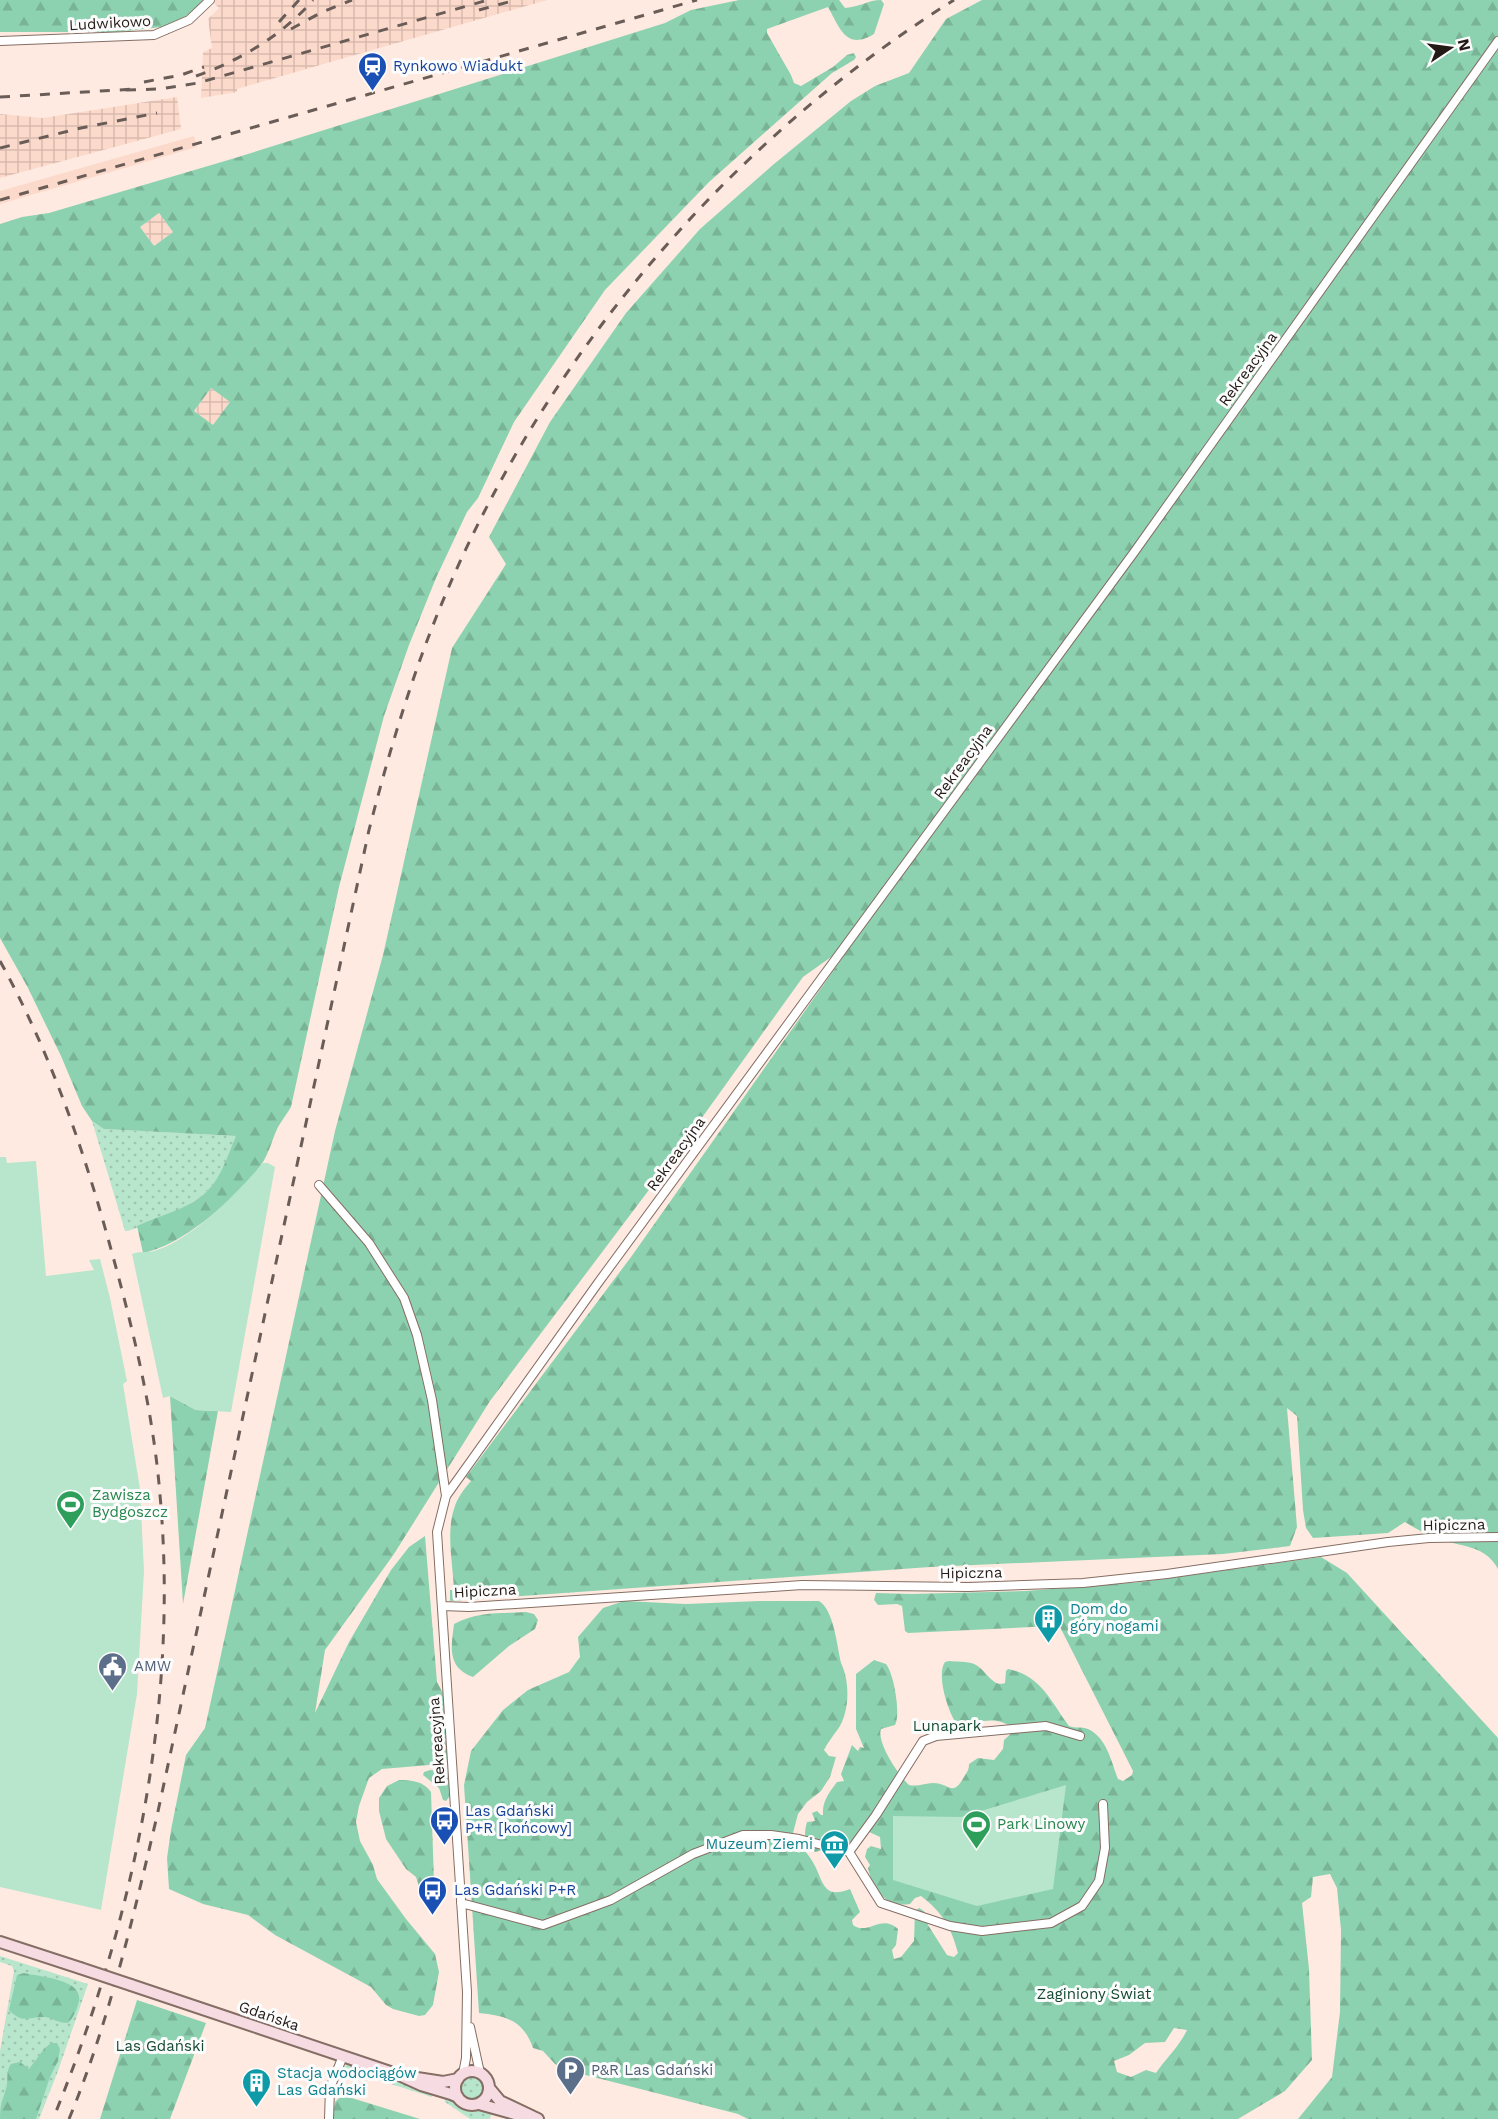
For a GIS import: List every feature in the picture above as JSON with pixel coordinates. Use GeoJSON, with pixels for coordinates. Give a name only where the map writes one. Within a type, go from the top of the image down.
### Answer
{"type":"FeatureCollection","features":[{"type":"Feature","properties":{"kind":"main road","name":"Gdańska"},"geometry":{"type":"LineString","coordinates":[[0,1942],[343,2056],[458,2097]]}},
{"type":"Feature","properties":{"kind":"main road"},"geometry":{"type":"LineString","coordinates":[[532,2119],[479,2104],[467,2105],[458,2097],[455,2088],[460,2076],[471,2071],[480,2073],[488,2079],[490,2089],[500,2101],[538,2119]]}},
{"type":"Feature","properties":{"kind":"main road","name":"Gdańska"},"geometry":{"type":"LineString","coordinates":[[399,2075],[443,2082],[460,2076]]}},
{"type":"Feature","properties":{"kind":"main road"},"geometry":{"type":"LineString","coordinates":[[479,2104],[486,2098],[490,2089]]}},
{"type":"Feature","properties":{"kind":"street","name":"Ludwikowo"},"geometry":{"type":"LineString","coordinates":[[0,41],[154,35],[189,20],[210,0]]}},
{"type":"Feature","properties":{"kind":"street","name":"Rekreacyjna"},"geometry":{"type":"LineString","coordinates":[[460,2076],[466,2058],[468,2021],[437,1532],[446,1496],[598,1283],[1135,551],[1498,41]]}},
{"type":"Feature","properties":{"kind":"street","name":"Rekreacyjna"},"geometry":{"type":"LineString","coordinates":[[319,1185],[369,1243],[404,1298],[417,1335],[432,1401],[446,1496]]}},
{"type":"Feature","properties":{"kind":"street","name":"Hipiczna"},"geometry":{"type":"LineString","coordinates":[[442,1606],[469,1607],[802,1585],[968,1587],[1055,1585],[1167,1574],[1388,1542],[1429,1538],[1498,1537]]}},
{"type":"Feature","properties":{"kind":"street"},"geometry":{"type":"LineString","coordinates":[[849,1852],[876,1815],[923,1741],[936,1736],[1046,1726],[1080,1736]]}},
{"type":"Feature","properties":{"kind":"street"},"geometry":{"type":"LineString","coordinates":[[461,1903],[543,1925],[611,1900],[693,1854],[743,1835],[771,1835],[799,1839],[849,1852],[881,1903],[950,1926],[982,1931],[1051,1923],[1082,1906],[1099,1881],[1105,1848],[1103,1804]]}},
{"type":"Feature","properties":{"kind":"street","name":"Rekreacyjna"},"geometry":{"type":"LineString","coordinates":[[468,2021],[480,2073]]}},
{"type":"Feature","properties":{"kind":"street"},"geometry":{"type":"LineString","coordinates":[[328,2119],[330,2088],[343,2056]]}},
{"type":"Feature","properties":{"kind":"shaded area"},"geometry":{"type":"Polygon","coordinates":[[[211,0],[547,0],[237,89],[237,92],[201,98],[203,52],[212,48],[208,19],[219,8],[211,0]]]}},
{"type":"Feature","properties":{"kind":"shaded area"},"geometry":{"type":"Polygon","coordinates":[[[177,97],[181,129],[0,178],[0,114],[43,118],[177,97]]]}},
{"type":"Feature","properties":{"kind":"shaded area"},"geometry":{"type":"Polygon","coordinates":[[[194,136],[197,147],[0,204],[0,191],[194,136]]]}},
{"type":"Feature","properties":{"kind":"shaded area"},"geometry":{"type":"Polygon","coordinates":[[[159,213],[173,232],[154,246],[140,227],[159,213]]]}},
{"type":"Feature","properties":{"kind":"shaded area"},"geometry":{"type":"Polygon","coordinates":[[[211,388],[230,402],[213,426],[194,411],[211,388]]]}},
{"type":"Feature","properties":{"kind":"green space"},"geometry":{"type":"Polygon","coordinates":[[[0,0],[203,0],[192,12],[170,26],[117,32],[0,32],[0,0]]]}},
{"type":"Feature","properties":{"kind":"green space"},"geometry":{"type":"Polygon","coordinates":[[[739,0],[839,0],[845,8],[876,0],[881,0],[884,4],[874,34],[864,39],[857,40],[845,35],[828,7],[767,29],[794,83],[801,86],[833,67],[847,55],[854,53],[856,57],[832,73],[709,182],[605,290],[514,422],[436,578],[384,716],[339,887],[291,1107],[278,1127],[264,1161],[251,1178],[224,1205],[175,1241],[143,1253],[137,1226],[188,1205],[206,1192],[220,1173],[236,1136],[104,1129],[92,1121],[82,1106],[27,986],[0,938],[0,224],[22,217],[49,213],[235,158],[665,23],[691,10],[739,0]],[[159,213],[140,227],[154,246],[173,232],[159,213]],[[211,388],[194,411],[213,425],[230,402],[211,388]]]}},
{"type":"Feature","properties":{"kind":"green space"},"geometry":{"type":"Polygon","coordinates":[[[982,0],[1498,0],[1498,1569],[1485,1554],[1467,1546],[1439,1539],[1405,1522],[1388,1533],[1313,1538],[1306,1528],[1303,1510],[1297,1416],[1287,1408],[1297,1527],[1290,1546],[1223,1554],[930,1567],[450,1601],[450,1590],[454,1590],[450,1528],[455,1505],[471,1481],[466,1477],[631,1257],[855,940],[803,977],[673,1158],[490,1401],[394,1554],[325,1650],[315,1713],[349,1642],[391,1570],[409,1547],[425,1536],[437,1682],[445,1697],[449,1756],[441,1764],[382,1769],[369,1778],[356,1822],[360,1841],[373,1865],[377,1879],[435,1954],[439,1972],[433,2005],[425,2015],[419,2016],[393,2009],[386,2005],[371,1987],[275,1935],[248,1915],[203,1904],[169,1889],[167,1858],[186,1755],[205,1728],[335,1131],[383,955],[452,648],[506,564],[489,537],[550,422],[626,313],[700,229],[851,101],[875,86],[909,73],[946,19],[982,0]]]}},
{"type":"Feature","properties":{"kind":"green space"},"geometry":{"type":"Polygon","coordinates":[[[92,1121],[105,1129],[237,1136],[218,1177],[202,1196],[177,1211],[125,1231],[92,1121]]]}},
{"type":"Feature","properties":{"kind":"green space","name":"Zawisza Bydgoszcz"},"geometry":{"type":"Polygon","coordinates":[[[0,1157],[6,1157],[7,1163],[36,1161],[46,1276],[94,1270],[89,1260],[100,1259],[127,1381],[123,1384],[140,1489],[144,1571],[137,1694],[101,1910],[0,1887],[0,1157]]]}},
{"type":"Feature","properties":{"kind":"green space"},"geometry":{"type":"Polygon","coordinates":[[[263,1163],[275,1167],[231,1412],[196,1410],[170,1396],[163,1398],[132,1254],[154,1251],[184,1237],[228,1201],[263,1163]]]}},
{"type":"Feature","properties":{"kind":"green space"},"geometry":{"type":"Polygon","coordinates":[[[170,1396],[196,1410],[218,1411],[183,1604],[170,1396]]]}},
{"type":"Feature","properties":{"kind":"green space","name":"Zaginiony Świat"},"geometry":{"type":"Polygon","coordinates":[[[1321,1557],[1347,1573],[1498,1738],[1498,2119],[1298,2119],[1332,2077],[1340,2012],[1341,1930],[1337,1888],[1330,1874],[1313,1877],[1311,1897],[1302,1903],[1309,1969],[1312,2060],[1285,2091],[1238,2119],[748,2119],[738,2114],[570,2071],[555,2064],[543,2051],[533,2048],[519,2025],[505,2018],[479,2013],[464,1785],[471,1751],[503,1710],[528,1690],[569,1672],[580,1657],[578,1637],[603,1608],[624,1601],[686,1604],[819,1601],[828,1612],[836,1638],[846,1679],[847,1705],[842,1722],[824,1750],[829,1756],[836,1757],[830,1777],[821,1791],[807,1802],[798,1814],[793,1833],[782,1837],[783,1845],[789,1841],[799,1853],[803,1849],[813,1862],[823,1884],[830,1891],[841,1892],[850,1889],[860,1912],[852,1920],[853,1925],[864,1928],[886,1923],[898,1929],[896,1945],[892,1950],[894,1959],[901,1957],[914,1941],[915,1911],[919,1908],[924,1911],[928,1925],[947,1955],[954,1957],[958,1953],[949,1928],[929,1902],[921,1896],[915,1898],[910,1904],[902,1905],[887,1900],[877,1890],[870,1876],[868,1868],[870,1865],[865,1857],[867,1849],[871,1846],[881,1849],[880,1837],[867,1831],[843,1850],[831,1848],[815,1852],[806,1838],[807,1822],[815,1821],[812,1813],[817,1811],[823,1815],[825,1801],[829,1794],[837,1782],[844,1781],[841,1774],[852,1745],[858,1751],[860,1747],[864,1748],[856,1729],[856,1674],[874,1660],[886,1664],[889,1669],[896,1694],[897,1720],[895,1725],[881,1729],[880,1735],[890,1759],[909,1785],[933,1783],[950,1788],[956,1787],[967,1772],[969,1764],[978,1758],[994,1760],[1003,1749],[1004,1740],[1014,1731],[1008,1725],[994,1721],[957,1724],[947,1703],[942,1684],[943,1668],[945,1662],[949,1661],[974,1664],[993,1681],[1000,1684],[1005,1683],[1008,1669],[1029,1677],[1044,1691],[1069,1726],[1088,1729],[1100,1738],[1108,1751],[1118,1779],[1123,1781],[1132,1775],[1133,1771],[1060,1627],[908,1633],[905,1631],[902,1606],[878,1605],[874,1600],[876,1593],[1025,1591],[1142,1582],[1321,1557]],[[1174,2028],[1165,2042],[1145,2043],[1129,2055],[1114,2061],[1117,2072],[1131,2077],[1146,2070],[1156,2073],[1187,2030],[1174,2028]]]}},
{"type":"Feature","properties":{"kind":"green space"},"geometry":{"type":"Polygon","coordinates":[[[526,1612],[534,1614],[538,1620],[535,1629],[509,1646],[473,1677],[459,1668],[452,1649],[454,1624],[481,1615],[526,1612]]]}},
{"type":"Feature","properties":{"kind":"green space"},"geometry":{"type":"Polygon","coordinates":[[[430,1770],[446,1772],[450,1778],[451,1795],[446,1801],[443,1800],[439,1788],[423,1775],[424,1772],[430,1770]]]}},
{"type":"Feature","properties":{"kind":"green space"},"geometry":{"type":"Polygon","coordinates":[[[399,1780],[417,1782],[431,1792],[435,1912],[431,1910],[416,1877],[406,1869],[386,1839],[379,1811],[379,1798],[387,1786],[399,1780]]]}},
{"type":"Feature","properties":{"kind":"green space","name":"Park Linowy"},"geometry":{"type":"Polygon","coordinates":[[[1066,1785],[1053,1889],[977,1906],[893,1880],[893,1816],[961,1817],[1066,1785]]]}},
{"type":"Feature","properties":{"kind":"green space"},"geometry":{"type":"Polygon","coordinates":[[[0,1956],[88,1984],[39,2119],[0,2119],[0,2051],[14,1971],[12,1966],[0,1962],[0,1956]]]}},
{"type":"Feature","properties":{"kind":"green space"},"geometry":{"type":"Polygon","coordinates":[[[24,1973],[59,1980],[74,1988],[79,2001],[68,2023],[45,2017],[22,2019],[9,2010],[17,1975],[24,1973]]]}},
{"type":"Feature","properties":{"kind":"green space","name":"Las Gdański"},"geometry":{"type":"Polygon","coordinates":[[[137,2000],[206,2023],[170,2119],[100,2119],[137,2000]]]}},
{"type":"Feature","properties":{"kind":"green space"},"geometry":{"type":"Polygon","coordinates":[[[51,2043],[57,2043],[60,2049],[58,2061],[50,2077],[36,2119],[0,2119],[11,2064],[20,2062],[29,2069],[51,2043]]]}},
{"type":"Feature","properties":{"kind":"green space"},"geometry":{"type":"Polygon","coordinates":[[[349,2064],[434,2093],[432,2097],[343,2067],[349,2064]]]}},
{"type":"Feature","properties":{"kind":"green space"},"geometry":{"type":"Polygon","coordinates":[[[473,2077],[481,2080],[484,2088],[481,2096],[473,2099],[465,2096],[462,2088],[465,2080],[473,2077]]]}},
{"type":"Feature","properties":{"kind":"green space"},"geometry":{"type":"Polygon","coordinates":[[[342,2095],[420,2119],[332,2119],[335,2102],[342,2095]]]}},
{"type":"Feature","properties":{"kind":"green space"},"geometry":{"type":"Polygon","coordinates":[[[444,2095],[463,2107],[492,2112],[490,2119],[470,2119],[445,2102],[444,2095]]]}},
{"type":"Feature","properties":{"kind":"railway"},"geometry":{"type":"LineString","coordinates":[[279,22],[299,0]]}},
{"type":"Feature","properties":{"kind":"railway"},"geometry":{"type":"LineString","coordinates":[[196,76],[228,63],[259,46],[288,25],[313,0]]}},
{"type":"Feature","properties":{"kind":"railway"},"geometry":{"type":"LineString","coordinates":[[291,29],[322,12],[352,0]]}},
{"type":"Feature","properties":{"kind":"railway"},"geometry":{"type":"LineString","coordinates":[[126,90],[160,89],[198,83],[488,0]]}},
{"type":"Feature","properties":{"kind":"railway"},"geometry":{"type":"LineString","coordinates":[[479,10],[516,0]]}},
{"type":"Feature","properties":{"kind":"railway"},"geometry":{"type":"LineString","coordinates":[[0,200],[697,0]]}},
{"type":"Feature","properties":{"kind":"railway"},"geometry":{"type":"LineString","coordinates":[[69,2119],[108,2007],[157,1816],[369,830],[404,709],[447,591],[489,502],[538,417],[594,335],[656,257],[723,185],[796,117],[873,55],[954,0]]}},
{"type":"Feature","properties":{"kind":"railway"},"geometry":{"type":"LineString","coordinates":[[144,82],[181,75],[204,67]]}},
{"type":"Feature","properties":{"kind":"railway"},"geometry":{"type":"LineString","coordinates":[[0,97],[135,89]]}},
{"type":"Feature","properties":{"kind":"railway"},"geometry":{"type":"LineString","coordinates":[[0,148],[81,128],[157,113]]}},
{"type":"Feature","properties":{"kind":"railway"},"geometry":{"type":"LineString","coordinates":[[0,961],[34,1029],[63,1098],[99,1205],[118,1273],[147,1399],[157,1463],[164,1575],[163,1654],[156,1734],[144,1813],[127,1891],[106,1969],[53,2119]]}},
{"type":"Feature","properties":{"kind":"place","name":"Rynkowo Wiadukt"},"geometry":{"type":"Point","coordinates":[372,92]}},
{"type":"Feature","properties":{"kind":"place","name":"Zawisza Bydgoszcz"},"geometry":{"type":"Point","coordinates":[71,1530]}},
{"type":"Feature","properties":{"kind":"place","name":"Dom do góry nogami"},"geometry":{"type":"Point","coordinates":[1049,1644]}},
{"type":"Feature","properties":{"kind":"place","name":"AMW"},"geometry":{"type":"Point","coordinates":[113,1692]}},
{"type":"Feature","properties":{"kind":"place","name":"Las Gdański P+R [końcowy]"},"geometry":{"type":"Point","coordinates":[444,1846]}},
{"type":"Feature","properties":{"kind":"place","name":"Park Linowy"},"geometry":{"type":"Point","coordinates":[976,1850]}},
{"type":"Feature","properties":{"kind":"place","name":"Muzeum Ziemi"},"geometry":{"type":"Point","coordinates":[834,1870]}},
{"type":"Feature","properties":{"kind":"place","name":"Las Gdański P+R"},"geometry":{"type":"Point","coordinates":[433,1916]}},
{"type":"Feature","properties":{"kind":"place","name":"P&R Las Gdański"},"geometry":{"type":"Point","coordinates":[570,2096]}},
{"type":"Feature","properties":{"kind":"place","name":"Stacja wodociągów Las Gdański"},"geometry":{"type":"Point","coordinates":[256,2108]}},
{"type":"Feature","properties":{"kind":"park label","name":"Lunapark"},"geometry":{"type":"Point","coordinates":[947,1726]}}]}
